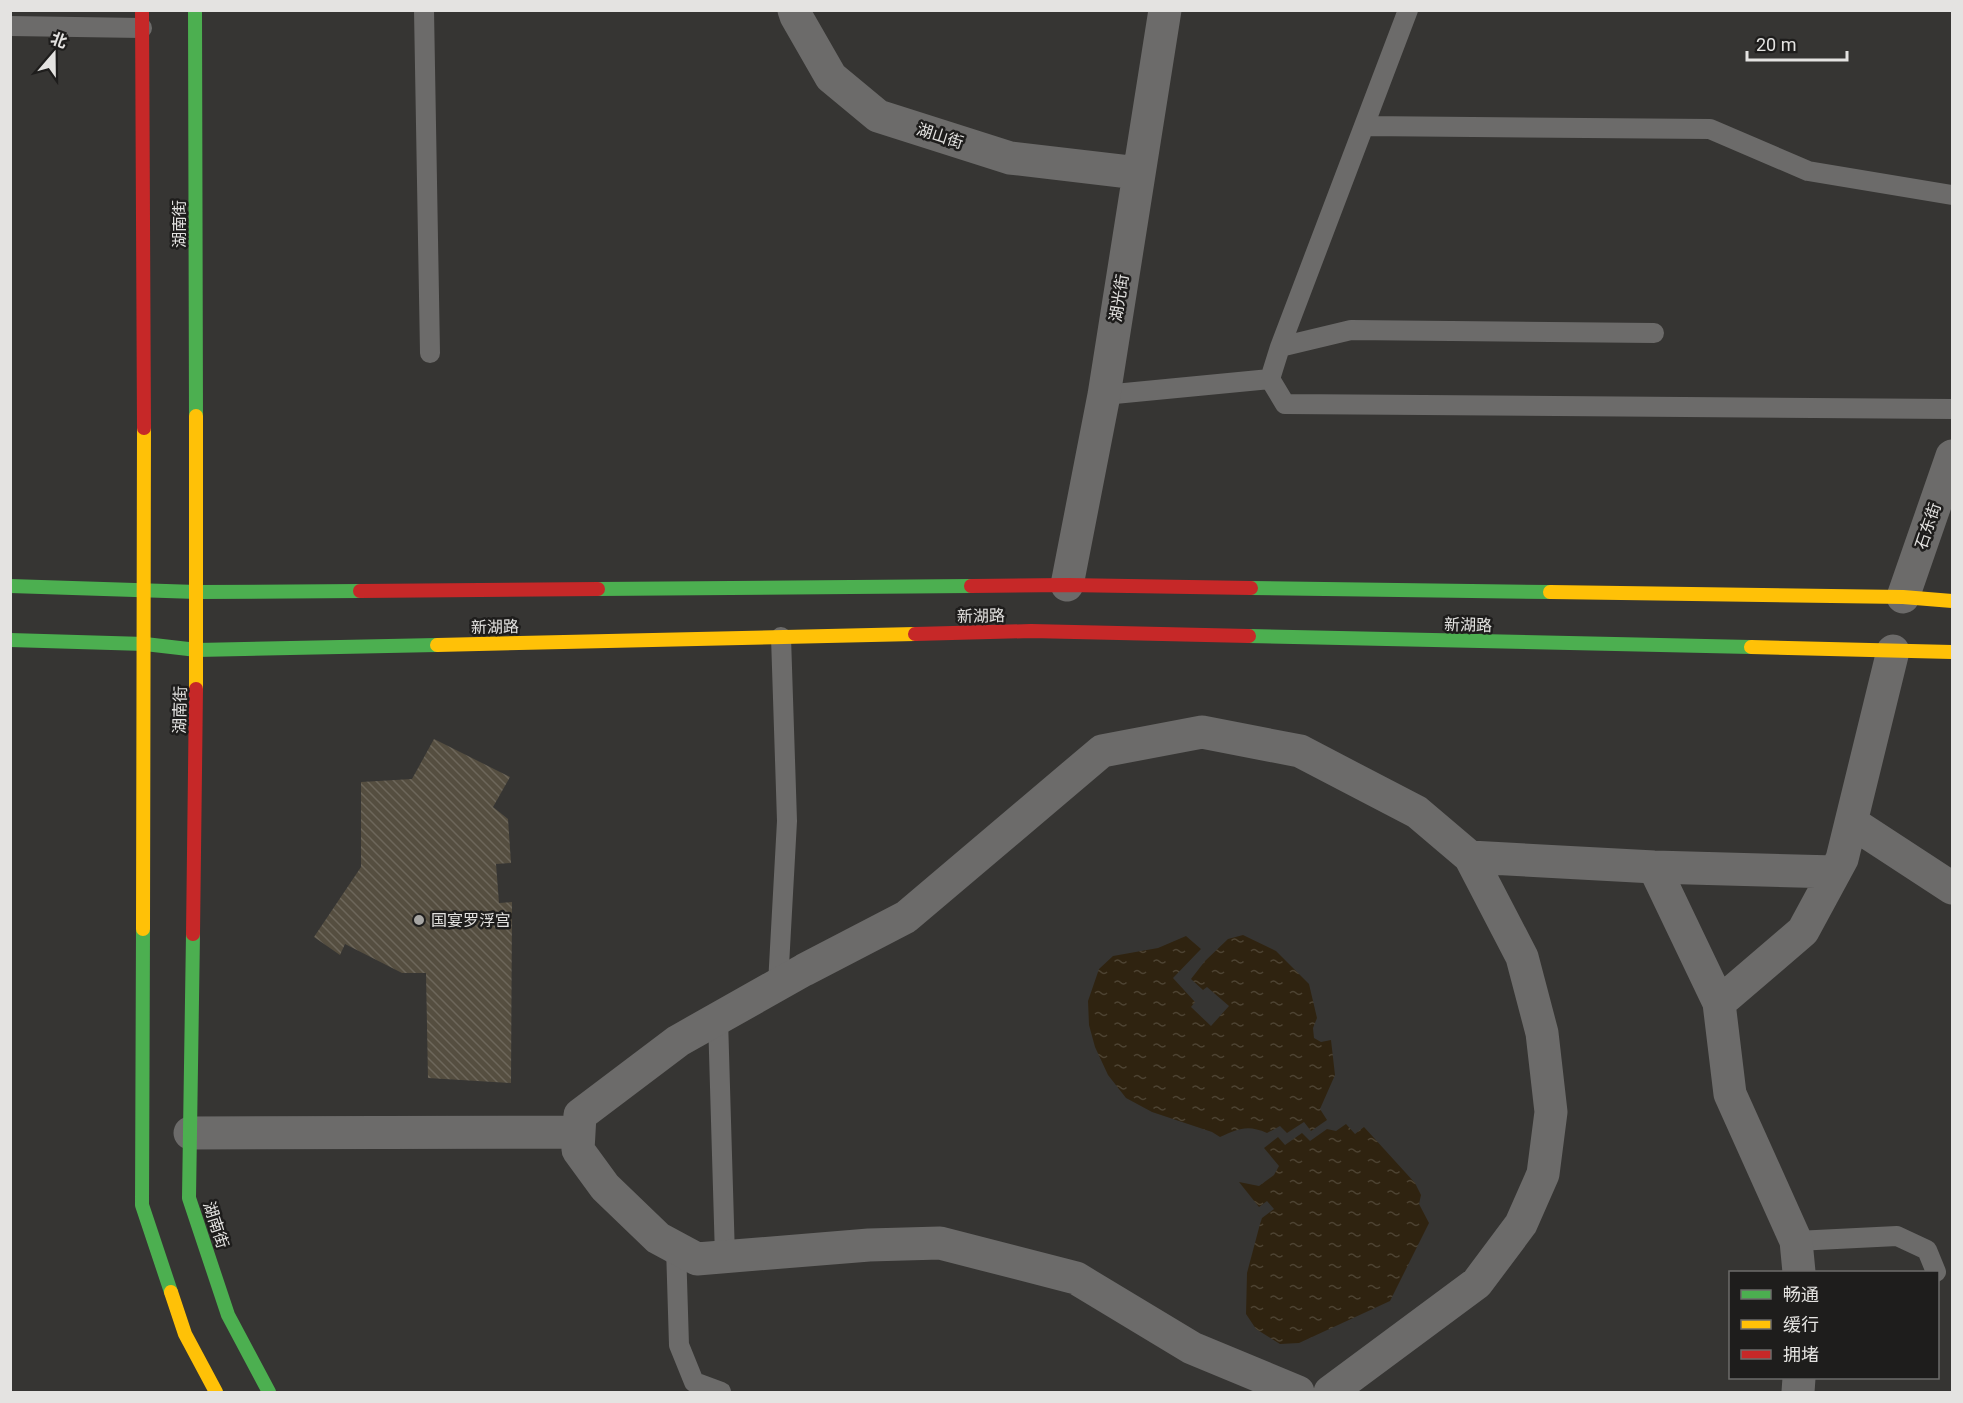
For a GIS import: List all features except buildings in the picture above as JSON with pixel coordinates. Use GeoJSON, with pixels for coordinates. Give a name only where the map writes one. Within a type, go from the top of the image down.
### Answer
{"type":"FeatureCollection","features":[{"type":"Feature","properties":{"kind":"main road","name":"湖南街"},"geometry":{"type":"LineString","coordinates":[[195,10],[197,650],[189,1198],[228,1315],[269,1392]]}},
{"type":"Feature","properties":{"kind":"main road"},"geometry":{"type":"LineString","coordinates":[[142,19],[145,644],[142,1206],[185,1334],[216,1392]]}},
{"type":"Feature","properties":{"kind":"main road","name":"新湖路"},"geometry":{"type":"LineString","coordinates":[[10,586],[197,592],[1067,585],[1904,597],[1953,601]]}},
{"type":"Feature","properties":{"kind":"main road","name":"新湖路"},"geometry":{"type":"LineString","coordinates":[[10,640],[145,644],[197,650],[1031,631],[1953,652]]}},
{"type":"Feature","properties":{"kind":"street","name":"湖山街"},"geometry":{"type":"LineString","coordinates":[[794,10],[831,77],[878,116],[1010,158],[1138,173]]}},
{"type":"Feature","properties":{"kind":"street","name":"湖光街"},"geometry":{"type":"LineString","coordinates":[[1067,585],[1104,395],[1165,10]]}},
{"type":"Feature","properties":{"kind":"street","name":"石东街"},"geometry":{"type":"LineString","coordinates":[[1904,597],[1953,456]]}},
{"type":"Feature","properties":{"kind":"street"},"geometry":{"type":"LineString","coordinates":[[1719,1003],[1803,931],[1842,860],[1893,651]]}},
{"type":"Feature","properties":{"kind":"street"},"geometry":{"type":"LineString","coordinates":[[1298,1392],[1192,1348],[1076,1278],[940,1243],[870,1245],[697,1259],[658,1238],[605,1187],[578,1150],[580,1115],[678,1041],[778,984],[906,917],[1102,751],[1202,732],[1300,751],[1417,812],[1470,857],[1522,957],[1542,1033],[1551,1112],[1543,1174],[1521,1224],[1477,1283],[1330,1392]]}},
{"type":"Feature","properties":{"kind":"street"},"geometry":{"type":"LineString","coordinates":[[1851,822],[1953,888]]}},
{"type":"Feature","properties":{"kind":"street"},"geometry":{"type":"LineString","coordinates":[[1470,857],[1654,867],[1835,872]]}},
{"type":"Feature","properties":{"kind":"street"},"geometry":{"type":"LineString","coordinates":[[1654,867],[1719,1003],[1730,1094],[1797,1257]]}},
{"type":"Feature","properties":{"kind":"street"},"geometry":{"type":"LineString","coordinates":[[190,1133],[579,1132]]}},
{"type":"Feature","properties":{"kind":"lane"},"geometry":{"type":"LineString","coordinates":[[424,10],[430,353]]}},
{"type":"Feature","properties":{"kind":"lane"},"geometry":{"type":"LineString","coordinates":[[1408,10],[1280,347],[1270,379],[1285,404],[1953,409]]}},
{"type":"Feature","properties":{"kind":"lane"},"geometry":{"type":"LineString","coordinates":[[10,26],[142,19]]}},
{"type":"Feature","properties":{"kind":"lane"},"geometry":{"type":"LineString","coordinates":[[1365,126],[1710,129],[1808,171],[1953,195]]}},
{"type":"Feature","properties":{"kind":"lane"},"geometry":{"type":"LineString","coordinates":[[1280,347],[1351,330],[1654,333]]}},
{"type":"Feature","properties":{"kind":"lane"},"geometry":{"type":"LineString","coordinates":[[1104,395],[1270,379]]}},
{"type":"Feature","properties":{"kind":"lane"},"geometry":{"type":"LineString","coordinates":[[778,984],[787,821],[781,637]]}},
{"type":"Feature","properties":{"kind":"lane"},"geometry":{"type":"LineString","coordinates":[[718,1019],[725,1257]]}},
{"type":"Feature","properties":{"kind":"lane"},"geometry":{"type":"LineString","coordinates":[[1797,1257],[1897,1236],[1927,1250],[1936,1271]]}},
{"type":"Feature","properties":{"kind":"lane"},"geometry":{"type":"LineString","coordinates":[[676,1247],[679,1345],[694,1382],[721,1392]]}},
{"type":"Feature","properties":{"kind":"water"},"geometry":{"type":"Polygon","coordinates":[[[1243,935],[1276,951],[1309,984],[1317,1018],[1313,1028],[1314,1038],[1321,1042],[1331,1040],[1335,1075],[1320,1109],[1327,1120],[1311,1131],[1304,1122],[1287,1133],[1280,1126],[1267,1133],[1248,1128],[1220,1137],[1212,1132],[1152,1112],[1126,1098],[1108,1075],[1095,1047],[1089,1025],[1088,1001],[1099,969],[1113,956],[1158,948],[1186,936],[1201,949],[1173,978],[1195,1002],[1191,1007],[1211,1026],[1229,1006],[1207,987],[1203,990],[1191,979],[1205,961],[1228,939],[1243,935]]]}},
{"type":"Feature","properties":{"kind":"water"},"geometry":{"type":"Polygon","coordinates":[[[1346,1124],[1355,1134],[1364,1127],[1415,1183],[1421,1195],[1419,1204],[1429,1223],[1390,1301],[1299,1343],[1280,1344],[1256,1329],[1246,1314],[1247,1273],[1260,1224],[1262,1218],[1274,1209],[1267,1201],[1259,1207],[1239,1182],[1259,1186],[1274,1175],[1279,1166],[1264,1148],[1278,1137],[1285,1145],[1302,1133],[1310,1141],[1327,1129],[1336,1131],[1346,1124]]]}},
{"type":"Feature","properties":{"kind":"traffic: fast"},"geometry":{"type":"LineString","coordinates":[[195,10],[196,416]]}},
{"type":"Feature","properties":{"kind":"traffic: fast"},"geometry":{"type":"LineString","coordinates":[[10,586],[197,592],[360,591]]}},
{"type":"Feature","properties":{"kind":"traffic: fast"},"geometry":{"type":"LineString","coordinates":[[598,589],[971,586]]}},
{"type":"Feature","properties":{"kind":"traffic: fast"},"geometry":{"type":"LineString","coordinates":[[1251,588],[1550,592]]}},
{"type":"Feature","properties":{"kind":"traffic: fast"},"geometry":{"type":"LineString","coordinates":[[1249,636],[1751,647]]}},
{"type":"Feature","properties":{"kind":"traffic: fast"},"geometry":{"type":"LineString","coordinates":[[10,640],[145,644],[197,650],[437,645]]}},
{"type":"Feature","properties":{"kind":"traffic: fast"},"geometry":{"type":"LineString","coordinates":[[143,929],[142,1205],[171,1292]]}},
{"type":"Feature","properties":{"kind":"traffic: fast"},"geometry":{"type":"LineString","coordinates":[[193,934],[189,1198],[228,1315],[269,1392]]}},
{"type":"Feature","properties":{"kind":"traffic: slow"},"geometry":{"type":"LineString","coordinates":[[196,416],[196,689]]}},
{"type":"Feature","properties":{"kind":"traffic: slow"},"geometry":{"type":"LineString","coordinates":[[143,929],[144,428]]}},
{"type":"Feature","properties":{"kind":"traffic: slow"},"geometry":{"type":"LineString","coordinates":[[1550,592],[1903,597],[1952,601]]}},
{"type":"Feature","properties":{"kind":"traffic: slow"},"geometry":{"type":"LineString","coordinates":[[437,645],[915,634]]}},
{"type":"Feature","properties":{"kind":"traffic: slow"},"geometry":{"type":"LineString","coordinates":[[1751,647],[1952,652]]}},
{"type":"Feature","properties":{"kind":"traffic: slow"},"geometry":{"type":"LineString","coordinates":[[171,1292],[185,1334],[216,1392]]}},
{"type":"Feature","properties":{"kind":"traffic: jam"},"geometry":{"type":"LineString","coordinates":[[142,10],[144,428]]}},
{"type":"Feature","properties":{"kind":"traffic: jam"},"geometry":{"type":"LineString","coordinates":[[971,586],[1251,588]]}},
{"type":"Feature","properties":{"kind":"traffic: jam"},"geometry":{"type":"LineString","coordinates":[[360,591],[598,589]]}},
{"type":"Feature","properties":{"kind":"traffic: jam"},"geometry":{"type":"LineString","coordinates":[[915,634],[1031,631],[1249,636]]}},
{"type":"Feature","properties":{"kind":"traffic: jam"},"geometry":{"type":"LineString","coordinates":[[193,934],[196,689]]}},
{"type":"Feature","properties":{"kind":"place","name":"国宴罗浮宫"},"geometry":{"type":"Point","coordinates":[419,920]}}]}
